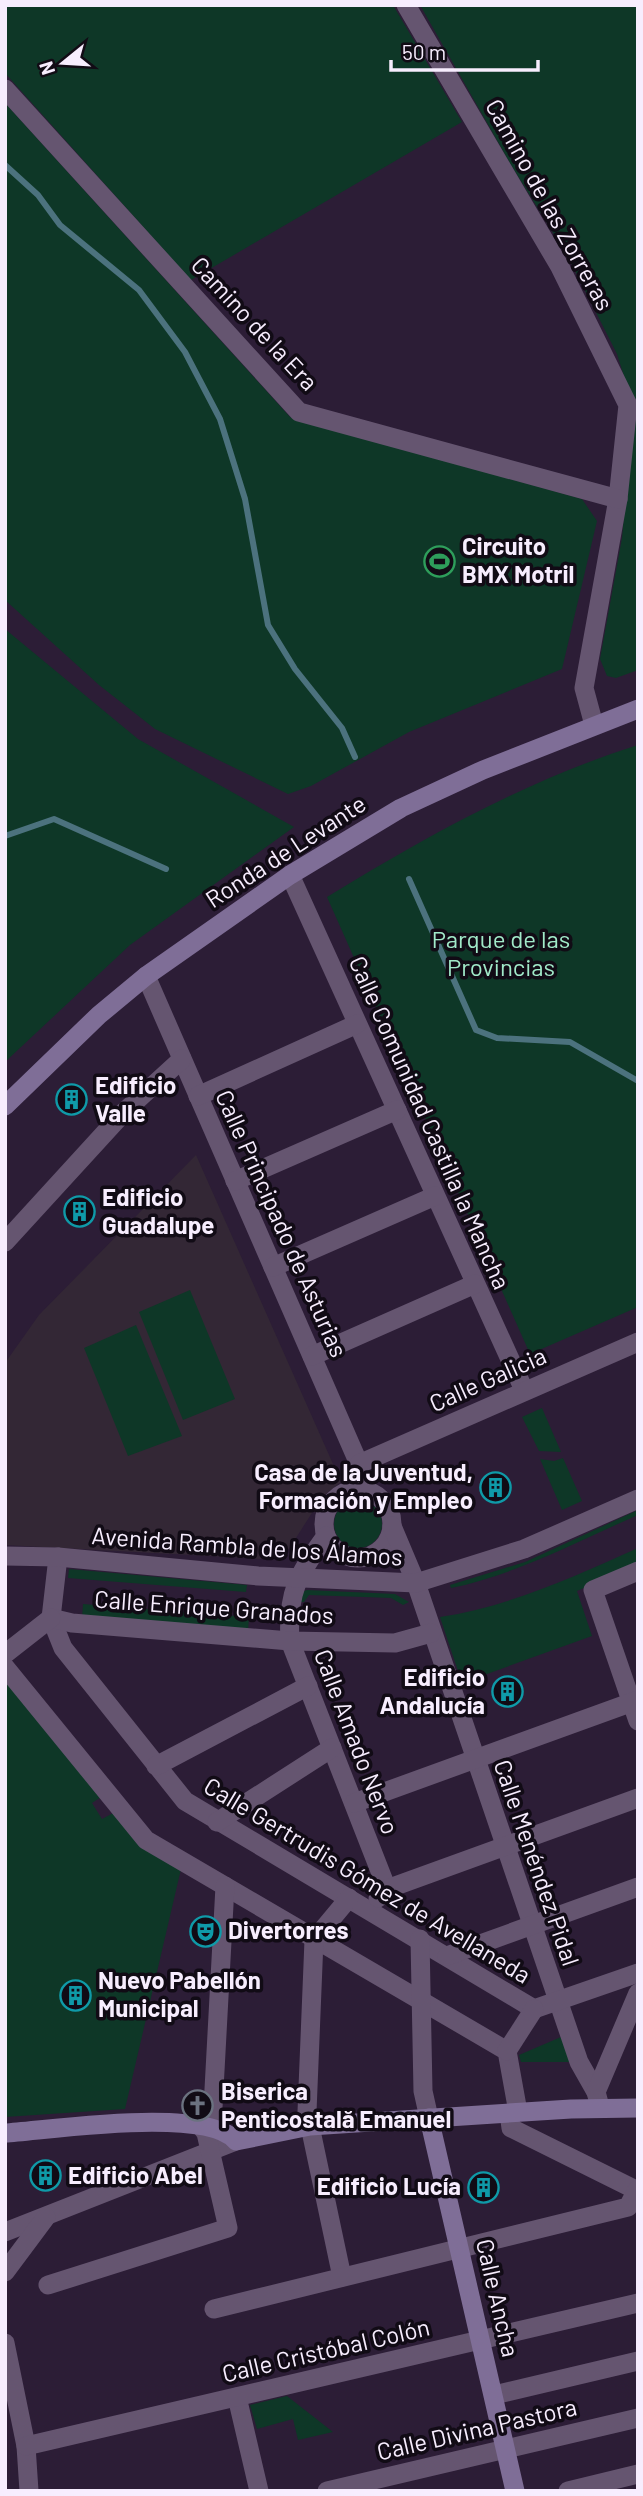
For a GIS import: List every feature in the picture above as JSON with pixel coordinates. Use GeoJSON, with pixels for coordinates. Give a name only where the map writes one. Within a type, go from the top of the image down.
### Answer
{"type":"FeatureCollection","features":[{"type":"Feature","properties":{"kind":"main road","name":"Ronda de Levante"},"geometry":{"type":"LineString","coordinates":[[5,1105],[99,1015],[146,976],[290,875],[401,808],[483,770],[638,709]]}},
{"type":"Feature","properties":{"kind":"main road"},"geometry":{"type":"LineString","coordinates":[[5,2133],[157,2121],[206,2125],[228,2131],[236,2141],[310,2126],[513,2112],[598,2099],[638,2108]]}},
{"type":"Feature","properties":{"kind":"main road","name":"Calle Ancha"},"geometry":{"type":"LineString","coordinates":[[429,2118],[515,2491]]}},
{"type":"Feature","properties":{"kind":"street","name":"Camino de las Zorreras"},"geometry":{"type":"LineString","coordinates":[[406,5],[560,267],[628,405],[618,499],[584,688],[594,725]]}},
{"type":"Feature","properties":{"kind":"street","name":"Camino de la Era"},"geometry":{"type":"LineString","coordinates":[[5,89],[299,412],[618,499]]}},
{"type":"Feature","properties":{"kind":"street","name":"Calle Comunidad Castilla la Mancha"},"geometry":{"type":"LineString","coordinates":[[290,875],[524,1390]]}},
{"type":"Feature","properties":{"kind":"street","name":"Calle Principado de Asturias"},"geometry":{"type":"LineString","coordinates":[[146,976],[359,1464]]}},
{"type":"Feature","properties":{"kind":"street"},"geometry":{"type":"LineString","coordinates":[[198,1096],[357,1024]]}},
{"type":"Feature","properties":{"kind":"street"},"geometry":{"type":"LineString","coordinates":[[5,1242],[124,1112],[183,1059]]}},
{"type":"Feature","properties":{"kind":"street"},"geometry":{"type":"LineString","coordinates":[[235,1181],[397,1110]]}},
{"type":"Feature","properties":{"kind":"street"},"geometry":{"type":"LineString","coordinates":[[273,1267],[436,1196]]}},
{"type":"Feature","properties":{"kind":"street"},"geometry":{"type":"LineString","coordinates":[[312,1356],[475,1284]]}},
{"type":"Feature","properties":{"kind":"street","name":"Calle Galicia"},"geometry":{"type":"LineString","coordinates":[[359,1464],[638,1342]]}},
{"type":"Feature","properties":{"kind":"street"},"geometry":{"type":"LineString","coordinates":[[382,1455],[375,1484],[416,1583],[431,1633]]}},
{"type":"Feature","properties":{"kind":"street"},"geometry":{"type":"LineString","coordinates":[[349,1492],[356,1479],[359,1464]]}},
{"type":"Feature","properties":{"kind":"street"},"geometry":{"type":"LineString","coordinates":[[380,1499],[360,1490],[339,1496],[325,1514],[326,1536],[341,1554],[363,1558],[383,1547],[392,1526]]}},
{"type":"Feature","properties":{"kind":"street","name":"Avenida Rambla de los Álamos"},"geometry":{"type":"LineString","coordinates":[[5,1556],[58,1557],[296,1578],[416,1583],[524,1549],[638,1499]]}},
{"type":"Feature","properties":{"kind":"street","name":"Calle Amado Nervo"},"geometry":{"type":"LineString","coordinates":[[326,1536],[296,1578],[288,1610],[290,1641],[387,1889]]}},
{"type":"Feature","properties":{"kind":"street","name":"Calle Gertrudis Gómez de Avellaneda"},"geometry":{"type":"LineString","coordinates":[[58,1557],[51,1618],[63,1648],[185,1801],[534,2009],[638,1973]]}},
{"type":"Feature","properties":{"kind":"street"},"geometry":{"type":"LineString","coordinates":[[638,1571],[593,1590],[634,1701],[638,1721]]}},
{"type":"Feature","properties":{"kind":"street"},"geometry":{"type":"LineString","coordinates":[[5,1654],[51,1618]]}},
{"type":"Feature","properties":{"kind":"street","name":"Calle Enrique Granados"},"geometry":{"type":"LineString","coordinates":[[51,1618],[72,1623],[290,1641],[395,1643],[431,1633]]}},
{"type":"Feature","properties":{"kind":"street","name":"Calle Menéndez Pidal"},"geometry":{"type":"LineString","coordinates":[[431,1633],[579,2062],[598,2099]]}},
{"type":"Feature","properties":{"kind":"street"},"geometry":{"type":"LineString","coordinates":[[5,1667],[146,1840],[507,2051]]}},
{"type":"Feature","properties":{"kind":"street"},"geometry":{"type":"LineString","coordinates":[[156,1766],[308,1686]]}},
{"type":"Feature","properties":{"kind":"street"},"geometry":{"type":"LineString","coordinates":[[354,1803],[634,1701]]}},
{"type":"Feature","properties":{"kind":"street"},"geometry":{"type":"LineString","coordinates":[[217,1822],[332,1748]]}},
{"type":"Feature","properties":{"kind":"street"},"geometry":{"type":"LineString","coordinates":[[367,1908],[387,1889],[638,1798]]}},
{"type":"Feature","properties":{"kind":"street"},"geometry":{"type":"LineString","coordinates":[[48,2285],[228,2228],[206,2133],[225,1885]]}},
{"type":"Feature","properties":{"kind":"street"},"geometry":{"type":"LineString","coordinates":[[447,1956],[638,1887]]}},
{"type":"Feature","properties":{"kind":"street"},"geometry":{"type":"LineString","coordinates":[[342,2277],[307,2112],[314,1940],[349,1898]]}},
{"type":"Feature","properties":{"kind":"street"},"geometry":{"type":"LineString","coordinates":[[420,1939],[423,2091],[429,2118]]}},
{"type":"Feature","properties":{"kind":"street"},"geometry":{"type":"LineString","coordinates":[[598,2099],[638,1993]]}},
{"type":"Feature","properties":{"kind":"street"},"geometry":{"type":"LineString","coordinates":[[214,2309],[628,2207],[637,2190],[511,2128],[513,2112],[507,2051],[534,2009]]}},
{"type":"Feature","properties":{"kind":"street"},"geometry":{"type":"LineString","coordinates":[[5,2232],[236,2141]]}},
{"type":"Feature","properties":{"kind":"street"},"geometry":{"type":"LineString","coordinates":[[5,2272],[47,2216]]}},
{"type":"Feature","properties":{"kind":"street","name":"Calle Cristóbal Colón"},"geometry":{"type":"LineString","coordinates":[[26,2446],[638,2303]]}},
{"type":"Feature","properties":{"kind":"street"},"geometry":{"type":"LineString","coordinates":[[5,2343],[26,2446],[29,2491]]}},
{"type":"Feature","properties":{"kind":"street"},"geometry":{"type":"LineString","coordinates":[[494,2395],[638,2361]]}},
{"type":"Feature","properties":{"kind":"street"},"geometry":{"type":"LineString","coordinates":[[237,2397],[259,2491]]}},
{"type":"Feature","properties":{"kind":"street","name":"Calle Divina Pastora"},"geometry":{"type":"LineString","coordinates":[[327,2491],[638,2417]]}},
{"type":"Feature","properties":{"kind":"street"},"geometry":{"type":"LineString","coordinates":[[568,2491],[638,2474]]}},
{"type":"Feature","properties":{"kind":"shaded area"},"geometry":{"type":"Polygon","coordinates":[[[196,1155],[341,1482],[322,1497],[282,1560],[5,1545],[5,1363],[39,1315],[196,1155]]]}},
{"type":"Feature","properties":{"kind":"green space"},"geometry":{"type":"Polygon","coordinates":[[[5,5],[393,5],[462,122],[191,280],[5,73],[5,5]]]}},
{"type":"Feature","properties":{"kind":"green space"},"geometry":{"type":"Polygon","coordinates":[[[420,5],[638,5],[638,670],[616,678],[607,676],[600,659],[622,538],[630,449],[629,392],[617,354],[568,257],[511,165],[420,5]]]}},
{"type":"Feature","properties":{"kind":"green space"},"geometry":{"type":"Polygon","coordinates":[[[5,103],[290,417],[582,499],[597,521],[562,669],[409,732],[311,786],[288,794],[155,729],[99,685],[5,600],[5,103]]]}},
{"type":"Feature","properties":{"kind":"green space"},"geometry":{"type":"Polygon","coordinates":[[[5,629],[138,739],[294,827],[130,945],[5,1062],[5,629]]]}},
{"type":"Feature","properties":{"kind":"green space","name":"Parque de las Provincias"},"geometry":{"type":"Polygon","coordinates":[[[638,745],[638,1307],[530,1354],[327,897],[478,812],[556,775],[638,745]]]}},
{"type":"Feature","properties":{"kind":"green space"},"geometry":{"type":"Polygon","coordinates":[[[190,1290],[235,1399],[183,1420],[139,1312],[190,1290]]]}},
{"type":"Feature","properties":{"kind":"green space"},"geometry":{"type":"Polygon","coordinates":[[[136,1325],[182,1436],[128,1456],[84,1348],[136,1325]]]}},
{"type":"Feature","properties":{"kind":"green space"},"geometry":{"type":"Polygon","coordinates":[[[542,1408],[561,1452],[539,1451],[522,1417],[542,1408]]]}},
{"type":"Feature","properties":{"kind":"green space"},"geometry":{"type":"Polygon","coordinates":[[[563,1458],[582,1501],[562,1510],[540,1459],[554,1461],[563,1458]]]}},
{"type":"Feature","properties":{"kind":"green space"},"geometry":{"type":"Polygon","coordinates":[[[358,1500],[375,1507],[382,1524],[375,1541],[358,1548],[341,1541],[334,1524],[341,1507],[358,1500]]]}},
{"type":"Feature","properties":{"kind":"green space"},"geometry":{"type":"Polygon","coordinates":[[[638,1510],[638,1515],[546,1556],[500,1574],[451,1588],[450,1585],[525,1562],[638,1510]]]}},
{"type":"Feature","properties":{"kind":"green space"},"geometry":{"type":"Polygon","coordinates":[[[638,1548],[638,1564],[577,1591],[592,1636],[462,1683],[440,1617],[517,1598],[638,1548]]]}},
{"type":"Feature","properties":{"kind":"green space"},"geometry":{"type":"Polygon","coordinates":[[[69,1569],[247,1585],[246,1592],[68,1578],[69,1569]]]}},
{"type":"Feature","properties":{"kind":"green space"},"geometry":{"type":"Polygon","coordinates":[[[307,1590],[395,1594],[409,1602],[403,1605],[391,1598],[309,1595],[304,1602],[299,1602],[302,1592],[307,1590]]]}},
{"type":"Feature","properties":{"kind":"green space"},"geometry":{"type":"Polygon","coordinates":[[[83,1604],[249,1617],[248,1631],[82,1618],[83,1604]]]}},
{"type":"Feature","properties":{"kind":"green space"},"geometry":{"type":"Polygon","coordinates":[[[5,1673],[104,1795],[92,1803],[102,1819],[117,1811],[181,1869],[125,2109],[5,2117],[5,1673]]]}},
{"type":"Feature","properties":{"kind":"green space"},"geometry":{"type":"Polygon","coordinates":[[[561,2037],[570,2062],[521,2062],[519,2055],[561,2037]]]}},
{"type":"Feature","properties":{"kind":"green space"},"geometry":{"type":"Polygon","coordinates":[[[287,2396],[333,2432],[298,2440],[293,2419],[257,2429],[250,2405],[287,2396]]]}},
{"type":"Feature","properties":{"kind":"waterway"},"geometry":{"type":"LineString","coordinates":[[5,165],[38,195],[60,225],[139,290],[185,352],[220,419],[245,499],[268,625],[295,669],[342,728],[355,757]]}},
{"type":"Feature","properties":{"kind":"waterway"},"geometry":{"type":"LineString","coordinates":[[5,836],[54,819],[166,869]]}},
{"type":"Feature","properties":{"kind":"waterway"},"geometry":{"type":"LineString","coordinates":[[409,879],[476,1030],[497,1038],[570,1042],[638,1081]]}},
{"type":"Feature","properties":{"kind":"place","name":"Circuito BMX Motril"},"geometry":{"type":"Point","coordinates":[439,561]}},
{"type":"Feature","properties":{"kind":"place","name":"Edificio Valle"},"geometry":{"type":"Point","coordinates":[72,1100]}},
{"type":"Feature","properties":{"kind":"place","name":"Edificio Guadalupe"},"geometry":{"type":"Point","coordinates":[79,1212]}},
{"type":"Feature","properties":{"kind":"place","name":"Casa de la Juventud, Formación y Empleo"},"geometry":{"type":"Point","coordinates":[496,1487]}},
{"type":"Feature","properties":{"kind":"place","name":"Edificio Andalucía"},"geometry":{"type":"Point","coordinates":[508,1692]}},
{"type":"Feature","properties":{"kind":"place","name":"Divertorres"},"geometry":{"type":"Point","coordinates":[205,1931]}},
{"type":"Feature","properties":{"kind":"place","name":"Nuevo Pabellón Municipal"},"geometry":{"type":"Point","coordinates":[75,1995]}},
{"type":"Feature","properties":{"kind":"place","name":"Biserica Penticostală Emanuel"},"geometry":{"type":"Point","coordinates":[198,2106]}},
{"type":"Feature","properties":{"kind":"place","name":"Edificio Abel"},"geometry":{"type":"Point","coordinates":[45,2176]}},
{"type":"Feature","properties":{"kind":"place","name":"Edificio Lucía"},"geometry":{"type":"Point","coordinates":[484,2187]}}]}
